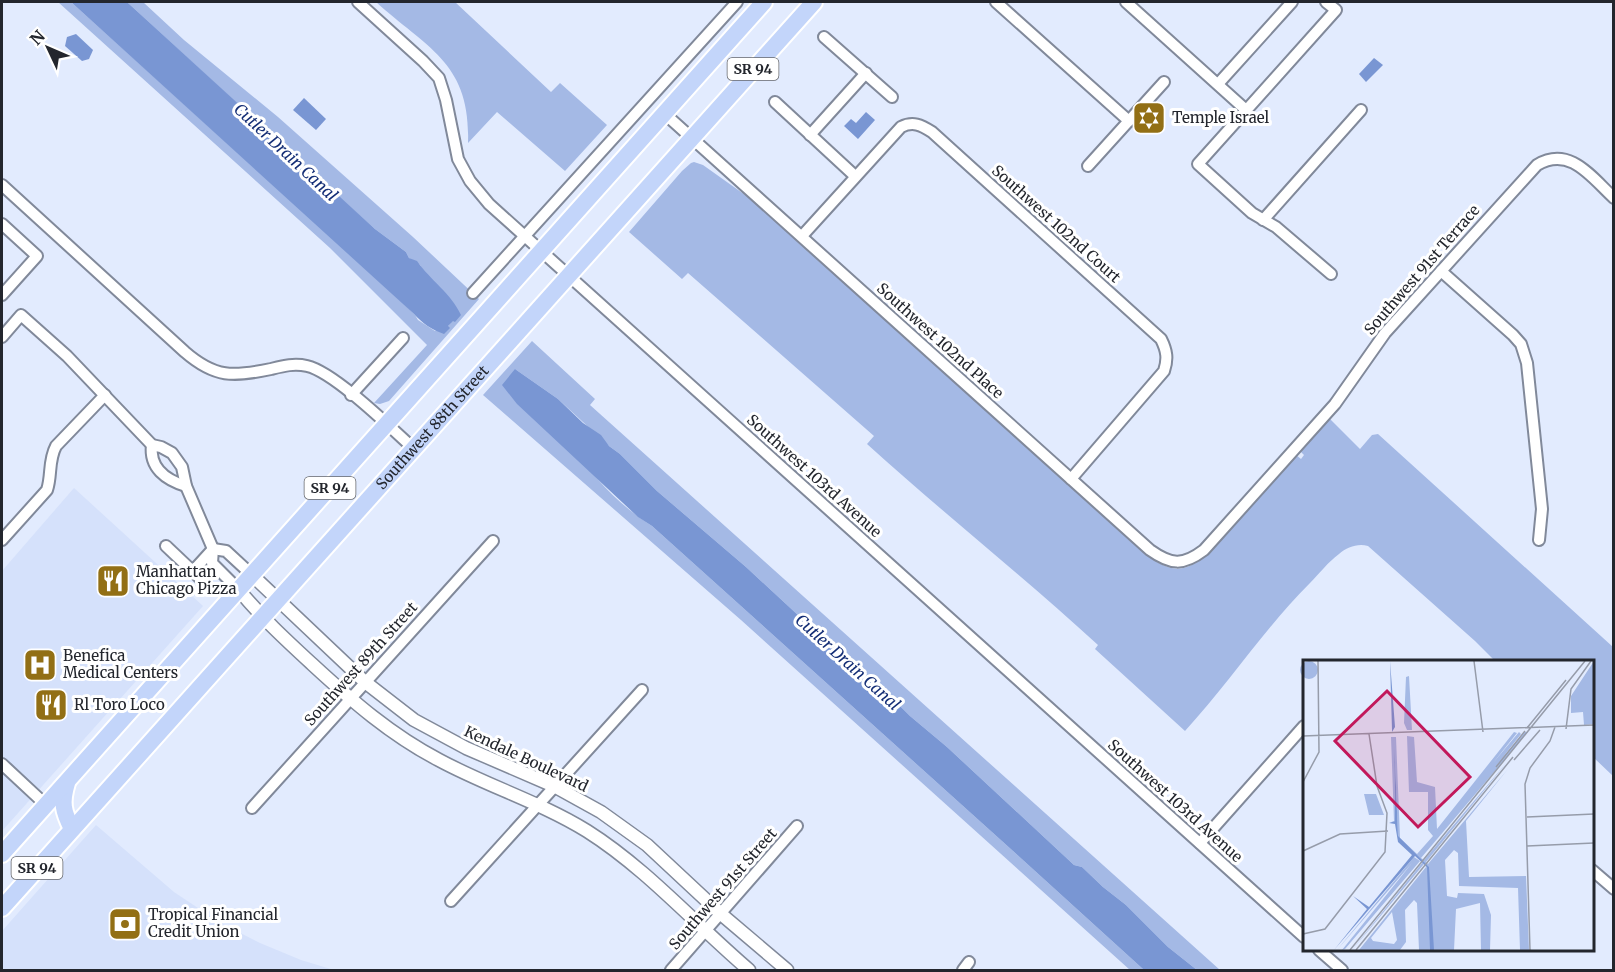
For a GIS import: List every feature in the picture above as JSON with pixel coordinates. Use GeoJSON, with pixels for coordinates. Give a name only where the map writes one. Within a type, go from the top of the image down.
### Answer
{"type":"FeatureCollection","features":[{"type":"Feature","properties":{"kind":"main road","name":"SR 94"},"geometry":{"type":"LineString","coordinates":[[2,854],[764,2]]}},
{"type":"Feature","properties":{"kind":"main road","name":"Southwest 88th Street"},"geometry":{"type":"LineString","coordinates":[[2,908],[814,2]]}},
{"type":"Feature","properties":{"kind":"main road"},"geometry":{"type":"LineString","coordinates":[[69,780],[63,799],[65,815],[72,829]]}},
{"type":"Feature","properties":{"kind":"street","name":"Southwest 103rd Avenue"},"geometry":{"type":"LineString","coordinates":[[358,2],[439,78],[446,100],[453,145],[461,168],[489,204],[1303,935]]}},
{"type":"Feature","properties":{"kind":"street"},"geometry":{"type":"LineString","coordinates":[[473,293],[737,2]]}},
{"type":"Feature","properties":{"kind":"street"},"geometry":{"type":"LineString","coordinates":[[996,2],[1129,121]]}},
{"type":"Feature","properties":{"kind":"street"},"geometry":{"type":"LineString","coordinates":[[1126,2],[1246,110]]}},
{"type":"Feature","properties":{"kind":"street"},"geometry":{"type":"LineString","coordinates":[[1218,84],[1292,2]]}},
{"type":"Feature","properties":{"kind":"street"},"geometry":{"type":"LineString","coordinates":[[1326,2],[1336,10],[1198,164],[1252,213],[1276,227],[1331,274]]}},
{"type":"Feature","properties":{"kind":"street"},"geometry":{"type":"LineString","coordinates":[[824,37],[892,97]]}},
{"type":"Feature","properties":{"kind":"street"},"geometry":{"type":"LineString","coordinates":[[810,135],[866,73]]}},
{"type":"Feature","properties":{"kind":"street"},"geometry":{"type":"LineString","coordinates":[[1088,166],[1164,82]]}},
{"type":"Feature","properties":{"kind":"street"},"geometry":{"type":"LineString","coordinates":[[775,102],[855,176],[802,236]]}},
{"type":"Feature","properties":{"kind":"street"},"geometry":{"type":"LineString","coordinates":[[1263,220],[1361,110]]}},
{"type":"Feature","properties":{"kind":"street","name":"Southwest 102nd Place"},"geometry":{"type":"LineString","coordinates":[[665,114],[1149,550],[1162,558],[1180,562],[1204,550]]}},
{"type":"Feature","properties":{"kind":"street","name":"Southwest 102nd Court"},"geometry":{"type":"LineString","coordinates":[[855,176],[901,127],[914,123],[932,132],[1161,339],[1167,354],[1164,370],[1071,479]]}},
{"type":"Feature","properties":{"kind":"street","name":"Southwest 91st Terrace"},"geometry":{"type":"LineString","coordinates":[[1204,550],[1335,404],[1384,333],[1532,169],[1542,162],[1566,159],[1575,163],[1614,198]]}},
{"type":"Feature","properties":{"kind":"street"},"geometry":{"type":"LineString","coordinates":[[2,184],[184,352],[200,363],[215,371],[233,376],[292,364],[324,372],[413,448]]}},
{"type":"Feature","properties":{"kind":"street"},"geometry":{"type":"LineString","coordinates":[[2,224],[37,256],[2,295]]}},
{"type":"Feature","properties":{"kind":"street"},"geometry":{"type":"LineString","coordinates":[[1441,271],[1513,335],[1522,348],[1527,363],[1542,509],[1539,540]]}},
{"type":"Feature","properties":{"kind":"street"},"geometry":{"type":"LineString","coordinates":[[2,337],[21,315],[105,395],[152,445],[167,450],[178,460],[186,486],[213,549],[212,563],[239,590],[261,617],[350,699],[389,731],[421,750],[459,770],[538,804],[585,830],[637,868],[749,970]]}},
{"type":"Feature","properties":{"kind":"street"},"geometry":{"type":"LineString","coordinates":[[351,394],[404,338]]}},
{"type":"Feature","properties":{"kind":"street"},"geometry":{"type":"LineString","coordinates":[[2,540],[47,490],[51,455],[56,446],[105,395]]}},
{"type":"Feature","properties":{"kind":"street"},"geometry":{"type":"LineString","coordinates":[[152,445],[152,456],[158,471],[172,482],[186,486]]}},
{"type":"Feature","properties":{"kind":"street","name":"Southwest 89th Street"},"geometry":{"type":"LineString","coordinates":[[252,808],[493,541]]}},
{"type":"Feature","properties":{"kind":"street"},"geometry":{"type":"LineString","coordinates":[[166,546],[204,582]]}},
{"type":"Feature","properties":{"kind":"street"},"geometry":{"type":"LineString","coordinates":[[213,549],[226,551],[252,575]]}},
{"type":"Feature","properties":{"kind":"street"},"geometry":{"type":"LineString","coordinates":[[193,571],[213,549]]}},
{"type":"Feature","properties":{"kind":"street","name":"Kendale Boulevard"},"geometry":{"type":"LineString","coordinates":[[252,575],[365,682],[414,720],[466,748],[554,786],[601,812],[647,845],[721,914],[787,970]]}},
{"type":"Feature","properties":{"kind":"street"},"geometry":{"type":"LineString","coordinates":[[452,901],[642,690]]}},
{"type":"Feature","properties":{"kind":"street"},"geometry":{"type":"LineString","coordinates":[[1200,843],[1303,728]]}},
{"type":"Feature","properties":{"kind":"street"},"geometry":{"type":"LineString","coordinates":[[2,764],[46,805]]}},
{"type":"Feature","properties":{"kind":"street","name":"Southwest 91st Street"},"geometry":{"type":"LineString","coordinates":[[671,970],[797,826]]}},
{"type":"Feature","properties":{"kind":"street"},"geometry":{"type":"LineString","coordinates":[[1594,871],[1614,889]]}},
{"type":"Feature","properties":{"kind":"street"},"geometry":{"type":"LineString","coordinates":[[1320,951],[1342,970]]}},
{"type":"Feature","properties":{"kind":"shaded area"},"geometry":{"type":"Polygon","coordinates":[[[58,2],[71,2],[384,285],[418,320],[435,331],[448,326],[453,320],[420,265],[329,188],[127,2],[143,2],[184,40],[278,117],[479,299],[389,401],[374,403],[427,345],[330,248],[58,2]]]}},
{"type":"Feature","properties":{"kind":"shaded area"},"geometry":{"type":"Polygon","coordinates":[[[376,2],[455,2],[551,92],[560,83],[607,125],[565,171],[497,112],[468,143],[467,116],[462,94],[454,76],[429,46],[376,2]]]}},
{"type":"Feature","properties":{"kind":"shaded area"},"geometry":{"type":"Polygon","coordinates":[[[691,163],[703,165],[748,197],[1150,557],[1166,566],[1179,569],[1186,567],[1208,554],[1296,455],[1301,459],[1304,455],[1300,451],[1329,418],[1360,449],[1372,435],[1378,434],[1613,647],[1613,776],[1594,758],[1594,660],[1494,660],[1368,546],[1364,545],[1346,549],[1327,564],[1277,619],[1185,731],[1095,649],[1098,645],[1070,619],[867,444],[874,436],[688,273],[682,279],[629,232],[691,163]]]}},
{"type":"Feature","properties":{"kind":"shaded area"},"geometry":{"type":"Polygon","coordinates":[[[532,341],[595,399],[590,405],[1220,970],[1197,970],[1168,947],[1126,905],[1082,867],[1074,865],[878,684],[827,642],[746,567],[657,491],[620,454],[558,399],[515,369],[577,455],[612,494],[652,526],[1144,970],[1130,970],[741,620],[483,395],[532,341]]]}},
{"type":"Feature","properties":{"kind":"shaded area"},"geometry":{"type":"Polygon","coordinates":[[[74,488],[203,606],[2,831],[2,571],[74,488]]]}},
{"type":"Feature","properties":{"kind":"shaded area"},"geometry":{"type":"Polygon","coordinates":[[[96,825],[174,892],[219,922],[260,943],[301,960],[334,970],[2,970],[2,931],[96,825]]]}},
{"type":"Feature","properties":{"kind":"water","name":"Cutler Drain Canal"},"geometry":{"type":"Polygon","coordinates":[[[71,2],[127,2],[375,229],[406,252],[409,258],[417,261],[452,300],[461,315],[448,326],[450,328],[444,334],[424,323],[71,2]]]}},
{"type":"Feature","properties":{"kind":"water"},"geometry":{"type":"Polygon","coordinates":[[[76,34],[93,50],[89,59],[82,61],[65,46],[67,37],[76,34]]]}},
{"type":"Feature","properties":{"kind":"water"},"geometry":{"type":"Polygon","coordinates":[[[1374,58],[1383,65],[1366,82],[1359,74],[1374,58]]]}},
{"type":"Feature","properties":{"kind":"water"},"geometry":{"type":"Polygon","coordinates":[[[304,98],[326,119],[316,130],[293,110],[304,98]]]}},
{"type":"Feature","properties":{"kind":"water"},"geometry":{"type":"Polygon","coordinates":[[[866,112],[875,120],[858,139],[844,126],[851,119],[856,123],[866,112]]]}},
{"type":"Feature","properties":{"kind":"water","name":"Cutler Drain Canal"},"geometry":{"type":"Polygon","coordinates":[[[515,369],[558,399],[583,423],[601,435],[609,446],[657,491],[746,567],[827,642],[878,684],[1074,865],[1082,867],[1126,905],[1168,947],[1197,970],[1144,970],[652,526],[638,517],[517,404],[502,385],[515,369]]]}},
{"type":"Feature","properties":{"kind":"place","name":"Temple Israel"},"geometry":{"type":"Point","coordinates":[1149,118]}},
{"type":"Feature","properties":{"kind":"place","name":"Manhattan Chicago Pizza"},"geometry":{"type":"Point","coordinates":[113,581]}},
{"type":"Feature","properties":{"kind":"place","name":"Benefica Medical Centers"},"geometry":{"type":"Point","coordinates":[40,665]}},
{"type":"Feature","properties":{"kind":"place","name":"Rl Toro Loco"},"geometry":{"type":"Point","coordinates":[51,705]}},
{"type":"Feature","properties":{"kind":"place","name":"Tropical Financial Credit Union"},"geometry":{"type":"Point","coordinates":[125,924]}}]}
